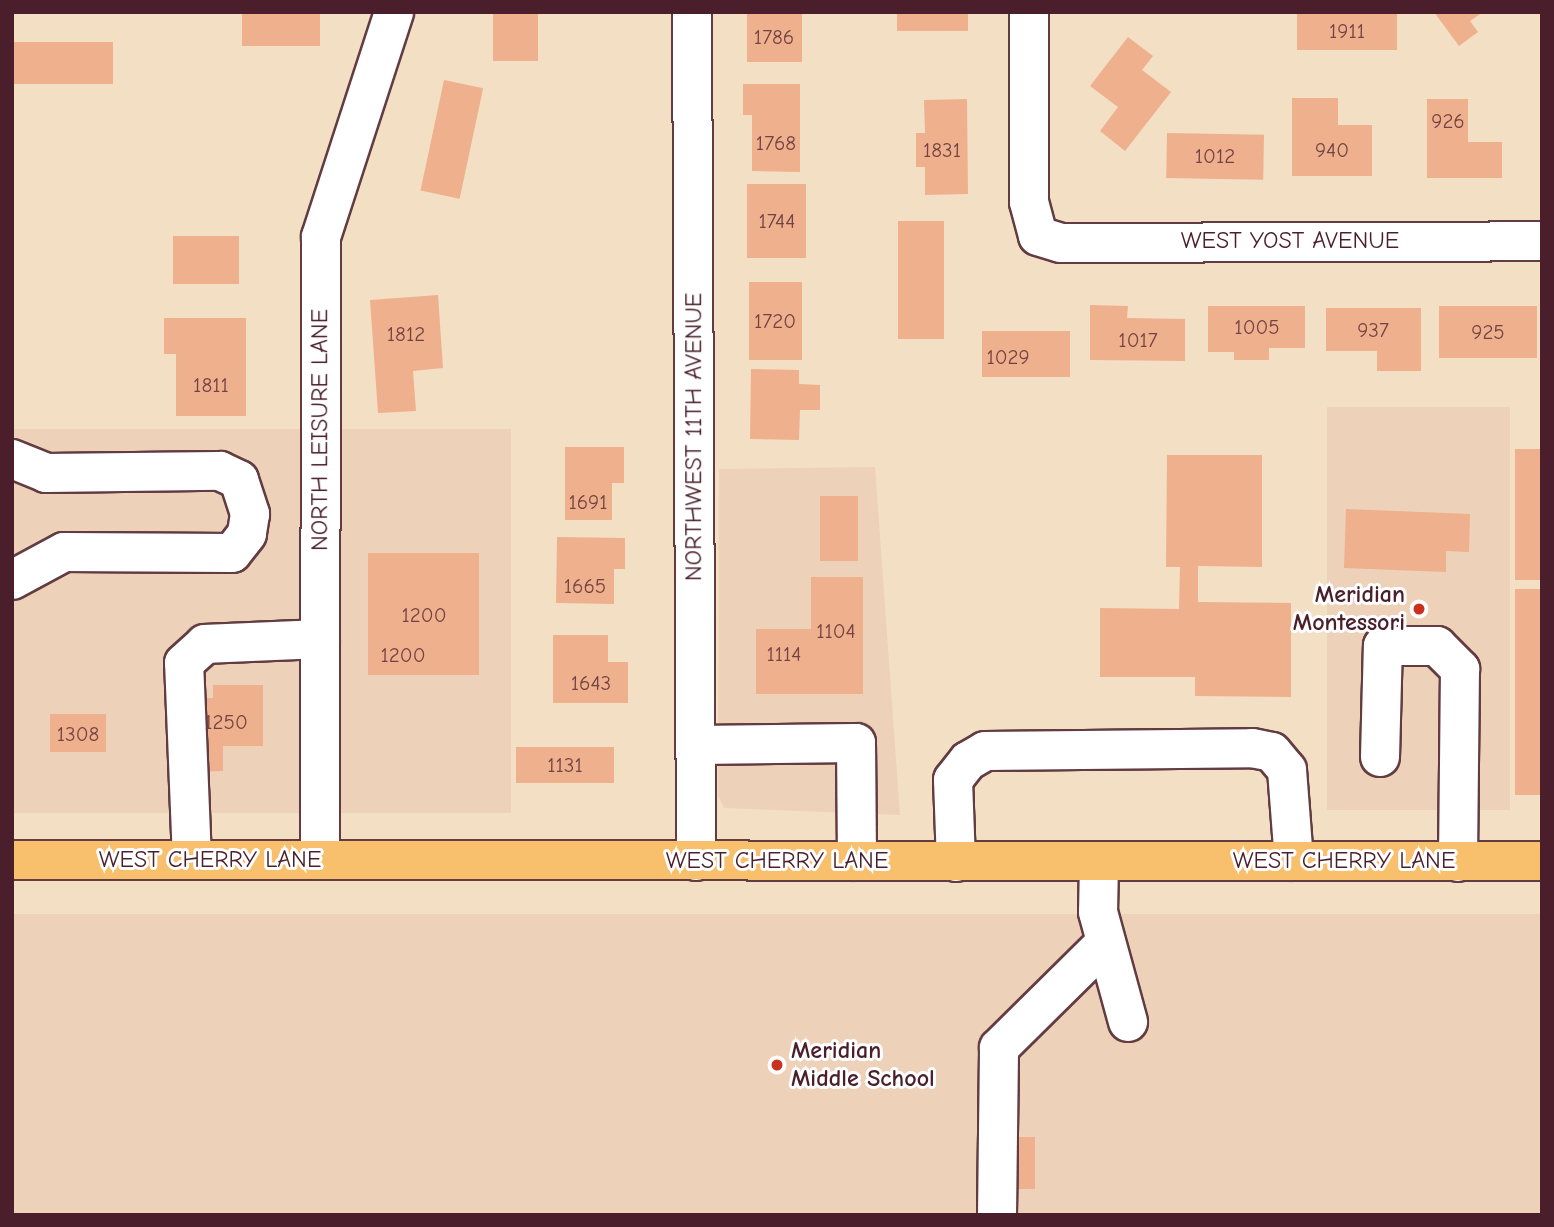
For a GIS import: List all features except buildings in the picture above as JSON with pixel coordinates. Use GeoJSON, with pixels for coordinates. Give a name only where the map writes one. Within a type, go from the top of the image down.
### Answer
{"type":"FeatureCollection","features":[{"type":"Feature","properties":{"kind":"main road","name":"WEST CHERRY LANE"},"geometry":{"type":"LineString","coordinates":[[12,860],[1542,862]]}},
{"type":"Feature","properties":{"kind":"street","name":"NORTH LEISURE LANE"},"geometry":{"type":"LineString","coordinates":[[320,860],[321,237],[394,12]]}},
{"type":"Feature","properties":{"kind":"street","name":"NORTHWEST 11TH AVENUE"},"geometry":{"type":"LineString","coordinates":[[692,12],[696,861]]}},
{"type":"Feature","properties":{"kind":"street","name":"WEST YOST AVENUE"},"geometry":{"type":"LineString","coordinates":[[1029,12],[1029,202],[1038,236],[1061,243],[1542,241]]}},
{"type":"Feature","properties":{"kind":"street"},"geometry":{"type":"LineString","coordinates":[[12,458],[46,474],[220,471],[239,480],[250,514],[247,534],[232,553],[64,552],[17,579]]}},
{"type":"Feature","properties":{"kind":"street"},"geometry":{"type":"LineString","coordinates":[[191,860],[184,663],[205,644],[320,639]]}},
{"type":"Feature","properties":{"kind":"street"},"geometry":{"type":"LineString","coordinates":[[1380,757],[1383,646],[1437,646],[1460,669],[1458,862]]}},
{"type":"Feature","properties":{"kind":"street"},"geometry":{"type":"LineString","coordinates":[[696,745],[856,743],[857,861]]}},
{"type":"Feature","properties":{"kind":"street"},"geometry":{"type":"LineString","coordinates":[[956,862],[953,780],[968,761],[985,751],[1252,748],[1272,752],[1287,770],[1294,861]]}},
{"type":"Feature","properties":{"kind":"street"},"geometry":{"type":"LineString","coordinates":[[1099,862],[1098,912],[1104,944],[1128,1023]]}},
{"type":"Feature","properties":{"kind":"street"},"geometry":{"type":"LineString","coordinates":[[997,1215],[999,1048],[1104,944]]}},
{"type":"Feature","properties":{"kind":"shaded area","name":"Meridian Montessori"},"geometry":{"type":"Polygon","coordinates":[[[1327,407],[1510,407],[1510,810],[1327,810],[1327,407]]]}},
{"type":"Feature","properties":{"kind":"shaded area"},"geometry":{"type":"Polygon","coordinates":[[[12,429],[511,429],[511,813],[12,813],[12,429]]]}},
{"type":"Feature","properties":{"kind":"shaded area"},"geometry":{"type":"Polygon","coordinates":[[[875,467],[900,815],[724,808],[718,795],[719,469],[875,467]]]}},
{"type":"Feature","properties":{"kind":"shaded area","name":"Meridian Middle School"},"geometry":{"type":"Polygon","coordinates":[[[12,914],[1542,914],[1542,1215],[12,1215],[12,914]]]}},
{"type":"Feature","properties":{"kind":"place","name":"Meridian Montessori"},"geometry":{"type":"Point","coordinates":[1419,609]}},
{"type":"Feature","properties":{"kind":"place","name":"Meridian Middle School"},"geometry":{"type":"Point","coordinates":[777,1065]}}]}
